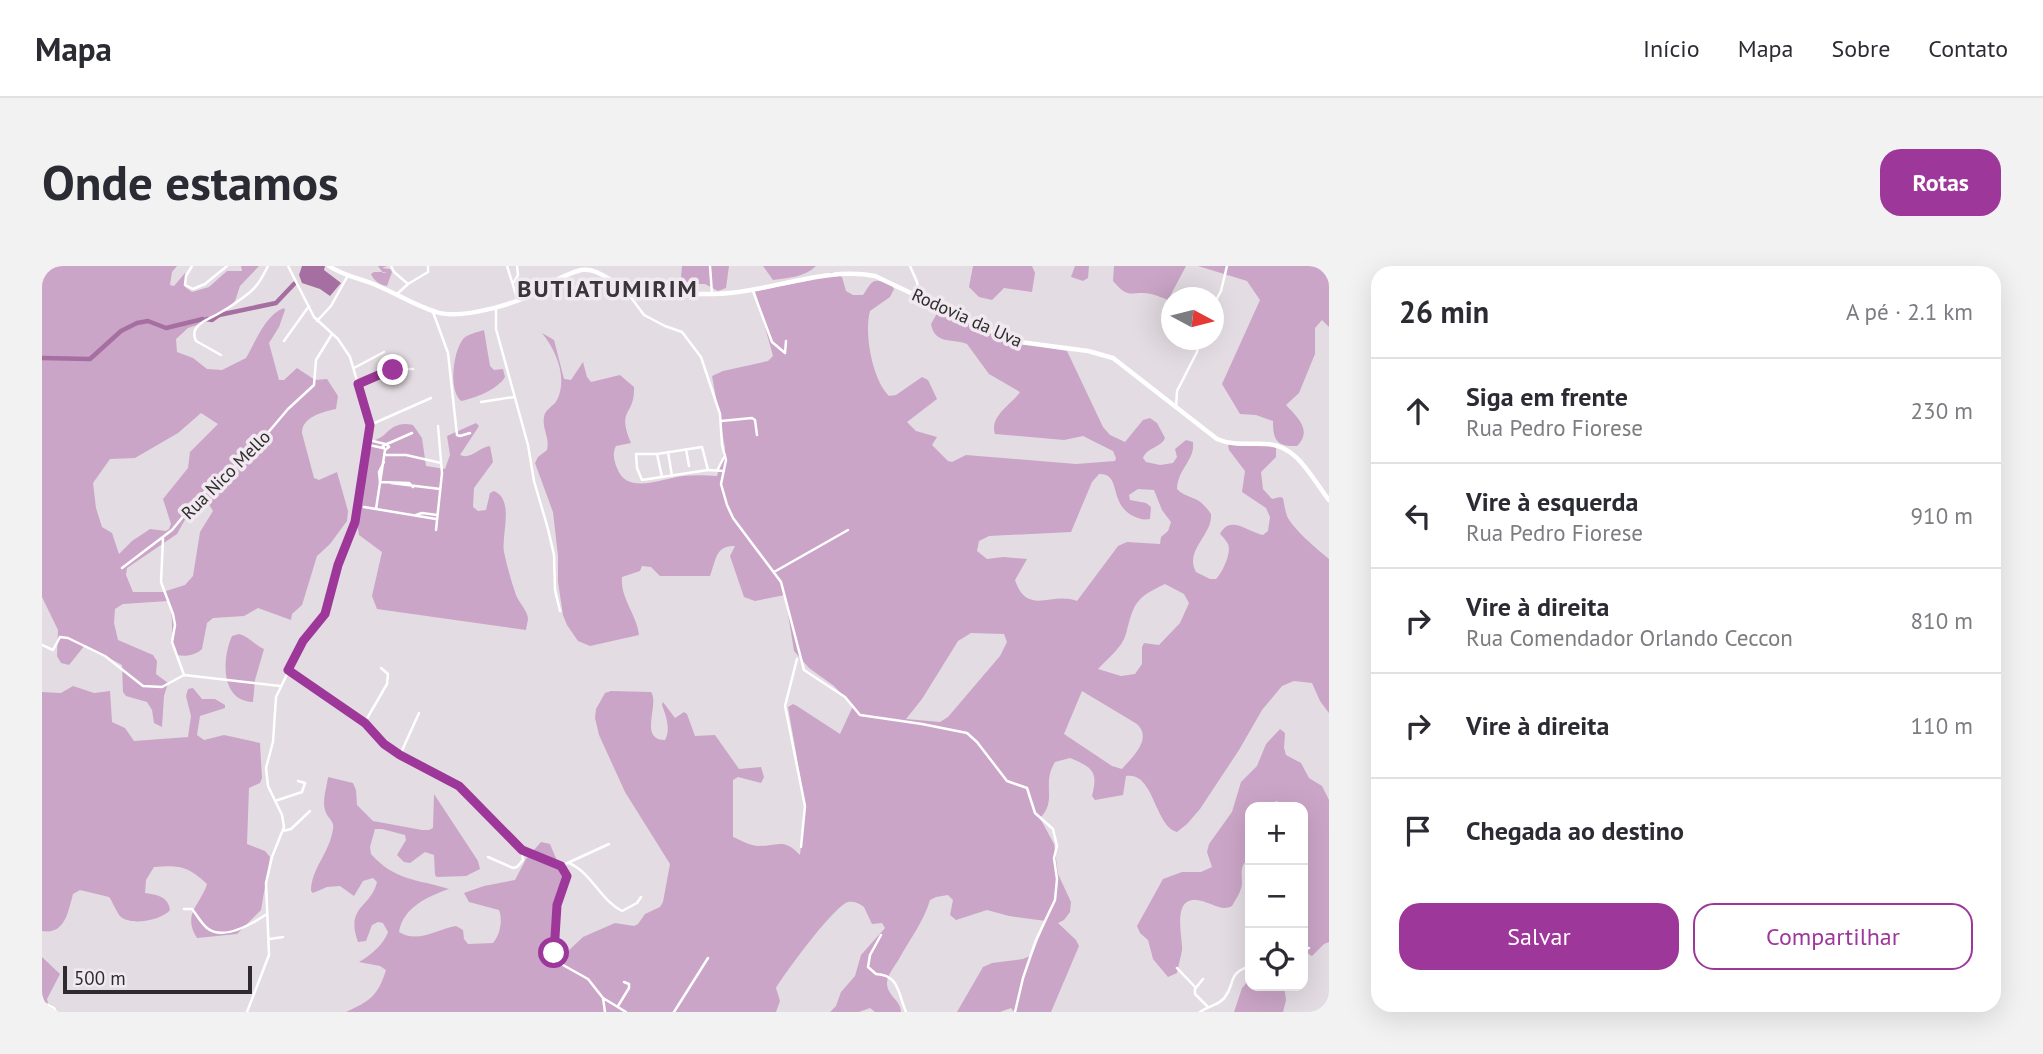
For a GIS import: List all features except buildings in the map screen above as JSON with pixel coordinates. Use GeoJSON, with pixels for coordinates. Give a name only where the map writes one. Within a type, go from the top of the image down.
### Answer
{"type":"FeatureCollection","features":[{"type":"Feature","properties":{"kind":"street"},"geometry":{"type":"LineString","coordinates":[[192,266],[186,276],[185,285],[193,289],[205,284],[227,266]]}},
{"type":"Feature","properties":{"kind":"street"},"geometry":{"type":"LineString","coordinates":[[221,355],[196,341],[195,330],[205,319],[255,287],[268,266]]}},
{"type":"Feature","properties":{"kind":"street"},"geometry":{"type":"LineString","coordinates":[[247,1012],[267,962],[270,939],[265,890],[269,868],[283,831],[282,816],[268,786],[266,768],[274,742],[275,705],[280,686],[303,641],[325,614],[338,565],[355,522],[370,425],[354,368],[344,346],[317,321],[288,266]]}},
{"type":"Feature","properties":{"kind":"street","name":"Rodovia da Uva"},"geometry":{"type":"LineString","coordinates":[[329,266],[347,277],[369,282],[433,312],[456,314],[518,301],[578,269],[591,271],[624,288],[639,291],[712,294],[848,268],[875,276],[1012,341],[1093,351],[1113,358],[1209,435],[1223,442],[1271,444],[1288,451],[1306,467],[1329,500]]}},
{"type":"Feature","properties":{"kind":"street"},"geometry":{"type":"LineString","coordinates":[[391,266],[408,284]]}},
{"type":"Feature","properties":{"kind":"street"},"geometry":{"type":"LineString","coordinates":[[396,295],[428,272],[428,266]]}},
{"type":"Feature","properties":{"kind":"street"},"geometry":{"type":"LineString","coordinates":[[507,266],[518,301]]}},
{"type":"Feature","properties":{"kind":"street"},"geometry":{"type":"LineString","coordinates":[[513,284],[518,275],[517,266]]}},
{"type":"Feature","properties":{"kind":"street"},"geometry":{"type":"LineString","coordinates":[[710,266],[712,294]]}},
{"type":"Feature","properties":{"kind":"street"},"geometry":{"type":"LineString","coordinates":[[910,266],[920,298]]}},
{"type":"Feature","properties":{"kind":"street"},"geometry":{"type":"LineString","coordinates":[[1222,287],[1227,266]]}},
{"type":"Feature","properties":{"kind":"street"},"geometry":{"type":"LineString","coordinates":[[317,321],[331,306],[347,277]]}},
{"type":"Feature","properties":{"kind":"street"},"geometry":{"type":"LineString","coordinates":[[624,288],[647,318],[682,331],[703,361],[721,421],[725,455],[722,489],[733,518],[784,589],[798,656],[804,670],[845,697],[855,713],[860,715],[922,724],[972,736],[1007,781],[1027,788],[1035,813],[1053,828],[1057,846],[1054,858],[1057,879],[1055,900],[1036,940],[1015,1012]]}},
{"type":"Feature","properties":{"kind":"street"},"geometry":{"type":"LineString","coordinates":[[752,288],[772,342],[778,350],[785,353],[786,341]]}},
{"type":"Feature","properties":{"kind":"street"},"geometry":{"type":"LineString","coordinates":[[284,341],[309,306]]}},
{"type":"Feature","properties":{"kind":"street"},"geometry":{"type":"LineString","coordinates":[[496,306],[496,329],[554,555],[555,590],[560,611]]}},
{"type":"Feature","properties":{"kind":"street"},"geometry":{"type":"LineString","coordinates":[[433,312],[449,353],[457,435],[470,433]]}},
{"type":"Feature","properties":{"kind":"street","name":"Rua Nico Mello"},"geometry":{"type":"LineString","coordinates":[[122,568],[177,525],[200,496],[244,460],[288,409],[314,385],[316,360],[332,334]]}},
{"type":"Feature","properties":{"kind":"street"},"geometry":{"type":"LineString","coordinates":[[1176,408],[1177,391],[1197,350]]}},
{"type":"Feature","properties":{"kind":"street"},"geometry":{"type":"LineString","coordinates":[[354,368],[384,352]]}},
{"type":"Feature","properties":{"kind":"street"},"geometry":{"type":"LineString","coordinates":[[358,384],[381,374],[392,374],[394,369],[413,369]]}},
{"type":"Feature","properties":{"kind":"street"},"geometry":{"type":"LineString","coordinates":[[481,402],[514,397]]}},
{"type":"Feature","properties":{"kind":"street"},"geometry":{"type":"LineString","coordinates":[[370,425],[431,398]]}},
{"type":"Feature","properties":{"kind":"street"},"geometry":{"type":"LineString","coordinates":[[721,421],[752,418],[755,420],[757,435]]}},
{"type":"Feature","properties":{"kind":"street"},"geometry":{"type":"LineString","coordinates":[[436,530],[442,473],[438,426]]}},
{"type":"Feature","properties":{"kind":"street"},"geometry":{"type":"LineString","coordinates":[[369,440],[386,444],[411,433]]}},
{"type":"Feature","properties":{"kind":"street"},"geometry":{"type":"LineString","coordinates":[[375,441],[375,446]]}},
{"type":"Feature","properties":{"kind":"street"},"geometry":{"type":"LineString","coordinates":[[368,445],[384,449],[389,447],[386,444]]}},
{"type":"Feature","properties":{"kind":"street"},"geometry":{"type":"LineString","coordinates":[[708,470],[703,448],[657,454],[637,453],[636,464],[640,479],[718,469],[724,471]]}},
{"type":"Feature","properties":{"kind":"street"},"geometry":{"type":"LineString","coordinates":[[376,509],[379,472],[386,455],[384,449]]}},
{"type":"Feature","properties":{"kind":"street"},"geometry":{"type":"LineString","coordinates":[[686,449],[689,466]]}},
{"type":"Feature","properties":{"kind":"street"},"geometry":{"type":"LineString","coordinates":[[668,452],[672,476]]}},
{"type":"Feature","properties":{"kind":"street"},"geometry":{"type":"LineString","coordinates":[[657,454],[662,477]]}},
{"type":"Feature","properties":{"kind":"street"},"geometry":{"type":"LineString","coordinates":[[386,455],[405,455],[441,463]]}},
{"type":"Feature","properties":{"kind":"street"},"geometry":{"type":"LineString","coordinates":[[718,469],[725,455]]}},
{"type":"Feature","properties":{"kind":"street"},"geometry":{"type":"LineString","coordinates":[[380,482],[440,489]]}},
{"type":"Feature","properties":{"kind":"street"},"geometry":{"type":"LineString","coordinates":[[364,507],[437,517]]}},
{"type":"Feature","properties":{"kind":"street"},"geometry":{"type":"LineString","coordinates":[[774,572],[848,530]]}},
{"type":"Feature","properties":{"kind":"street"},"geometry":{"type":"LineString","coordinates":[[162,538],[161,582],[173,614],[175,625],[172,642],[184,675]]}},
{"type":"Feature","properties":{"kind":"street"},"geometry":{"type":"LineString","coordinates":[[42,645],[53,650],[60,637],[68,638],[105,656],[143,687],[162,687],[184,675],[280,686]]}},
{"type":"Feature","properties":{"kind":"street"},"geometry":{"type":"LineString","coordinates":[[798,656],[786,706],[805,806],[801,847]]}},
{"type":"Feature","properties":{"kind":"street"},"geometry":{"type":"LineString","coordinates":[[365,723],[387,684],[388,674],[381,668]]}},
{"type":"Feature","properties":{"kind":"street"},"geometry":{"type":"LineString","coordinates":[[288,670],[365,723],[384,744],[400,755],[459,786],[522,850],[561,866],[567,876],[557,905],[554,953],[563,965],[582,975],[593,985],[603,998],[626,1012]]}},
{"type":"Feature","properties":{"kind":"street"},"geometry":{"type":"LineString","coordinates":[[400,755],[419,713]]}},
{"type":"Feature","properties":{"kind":"street"},"geometry":{"type":"LineString","coordinates":[[275,801],[302,792],[305,783],[298,781]]}},
{"type":"Feature","properties":{"kind":"street"},"geometry":{"type":"LineString","coordinates":[[283,831],[291,829],[310,811]]}},
{"type":"Feature","properties":{"kind":"street"},"geometry":{"type":"LineString","coordinates":[[561,866],[609,844]]}},
{"type":"Feature","properties":{"kind":"street"},"geometry":{"type":"LineString","coordinates":[[488,857],[513,868],[523,860],[522,850]]}},
{"type":"Feature","properties":{"kind":"street"},"geometry":{"type":"LineString","coordinates":[[569,863],[581,869],[605,897],[622,911],[637,904],[641,897]]}},
{"type":"Feature","properties":{"kind":"street"},"geometry":{"type":"LineString","coordinates":[[184,909],[192,909],[206,927],[219,932],[236,929],[267,914]]}},
{"type":"Feature","properties":{"kind":"street"},"geometry":{"type":"LineString","coordinates":[[881,934],[870,955],[868,967],[876,974],[885,974],[893,979],[906,1012]]}},
{"type":"Feature","properties":{"kind":"street"},"geometry":{"type":"LineString","coordinates":[[270,939],[282,937]]}},
{"type":"Feature","properties":{"kind":"street"},"geometry":{"type":"LineString","coordinates":[[674,1012],[708,958]]}},
{"type":"Feature","properties":{"kind":"street"},"geometry":{"type":"LineString","coordinates":[[1178,968],[1196,988]]}},
{"type":"Feature","properties":{"kind":"street"},"geometry":{"type":"LineString","coordinates":[[1200,1012],[1224,999],[1232,979],[1245,968]]}},
{"type":"Feature","properties":{"kind":"street"},"geometry":{"type":"LineString","coordinates":[[1203,979],[1195,994],[1207,1006]]}},
{"type":"Feature","properties":{"kind":"street"},"geometry":{"type":"LineString","coordinates":[[618,1006],[629,988],[629,984],[624,982]]}},
{"type":"Feature","properties":{"kind":"street"},"geometry":{"type":"LineString","coordinates":[[603,998],[605,1012]]}},
{"type":"Feature","properties":{"kind":"street"},"geometry":{"type":"LineString","coordinates":[[42,1002],[56,1012]]}},
{"type":"Feature","properties":{"kind":"shaded area"},"geometry":{"type":"Polygon","coordinates":[[[42,266],[177,266],[172,272],[170,285],[174,286],[185,273],[185,287],[192,292],[209,287],[227,271],[242,271],[241,266],[259,266],[240,286],[235,301],[221,317],[188,328],[176,339],[177,352],[193,358],[207,369],[222,370],[246,358],[266,323],[284,308],[279,327],[269,343],[279,380],[284,380],[297,368],[315,380],[327,379],[338,396],[336,409],[309,419],[302,433],[314,478],[319,480],[337,472],[348,511],[347,521],[317,556],[302,605],[292,614],[291,620],[258,608],[244,616],[213,618],[207,623],[202,649],[184,656],[177,655],[174,649],[172,614],[168,601],[123,604],[115,609],[114,623],[118,640],[153,655],[157,661],[156,674],[168,683],[164,696],[162,727],[154,723],[152,710],[147,702],[126,696],[123,692],[122,665],[85,645],[69,665],[61,663],[57,656],[58,630],[42,597],[42,266]],[[201,413],[178,433],[135,458],[110,459],[93,483],[102,527],[112,533],[119,554],[150,529],[169,529],[171,524],[163,499],[188,468],[190,452],[218,424],[201,413]],[[202,500],[192,507],[177,534],[127,568],[126,575],[133,592],[163,592],[185,585],[193,576],[200,532],[213,511],[207,501],[202,500]]]}},
{"type":"Feature","properties":{"kind":"shaded area"},"geometry":{"type":"Polygon","coordinates":[[[302,266],[325,266],[324,270],[341,283],[330,296],[320,289],[302,283],[299,275],[302,266]]]}},
{"type":"Feature","properties":{"kind":"shaded area"},"geometry":{"type":"Polygon","coordinates":[[[378,266],[387,266],[382,268],[392,272],[387,286],[374,279],[371,274],[382,272],[378,266]]]}},
{"type":"Feature","properties":{"kind":"shaded area"},"geometry":{"type":"Polygon","coordinates":[[[682,266],[729,266],[726,288],[718,291],[705,284],[686,284],[681,277],[682,266]]]}},
{"type":"Feature","properties":{"kind":"shaded area"},"geometry":{"type":"Polygon","coordinates":[[[763,266],[816,266],[802,275],[773,280],[763,266]]]}},
{"type":"Feature","properties":{"kind":"shaded area"},"geometry":{"type":"Polygon","coordinates":[[[973,266],[1032,266],[1035,273],[1032,292],[1004,288],[992,300],[979,297],[969,287],[973,266]]]}},
{"type":"Feature","properties":{"kind":"shaded area"},"geometry":{"type":"Polygon","coordinates":[[[1075,266],[1089,266],[1088,278],[1083,281],[1071,277],[1075,266]]]}},
{"type":"Feature","properties":{"kind":"shaded area"},"geometry":{"type":"Polygon","coordinates":[[[1114,266],[1186,266],[1175,287],[1161,287],[1161,298],[1144,293],[1127,293],[1113,281],[1114,266]]]}},
{"type":"Feature","properties":{"kind":"shaded area"},"geometry":{"type":"Polygon","coordinates":[[[1198,266],[1329,266],[1329,327],[1322,320],[1315,328],[1315,354],[1299,393],[1286,405],[1302,424],[1304,435],[1297,446],[1284,445],[1277,441],[1273,421],[1256,415],[1240,414],[1222,384],[1260,300],[1247,281],[1198,266]]]}},
{"type":"Feature","properties":{"kind":"shaded area"},"geometry":{"type":"Polygon","coordinates":[[[832,272],[842,277],[846,291],[853,295],[863,295],[874,281],[891,285],[894,289],[890,297],[870,311],[868,320],[874,367],[889,396],[896,395],[922,377],[928,380],[937,399],[907,422],[916,431],[937,437],[932,445],[948,461],[952,462],[966,455],[1076,464],[1115,461],[1116,458],[1113,451],[1083,436],[1064,440],[995,434],[998,416],[1020,392],[989,374],[967,344],[945,340],[936,335],[931,324],[940,308],[1019,343],[1067,351],[1103,427],[1110,435],[1125,442],[1143,420],[1150,418],[1157,423],[1165,438],[1145,454],[1143,458],[1146,462],[1160,465],[1173,463],[1177,457],[1175,449],[1186,440],[1193,442],[1193,449],[1180,475],[1177,489],[1197,500],[1211,514],[1208,529],[1196,550],[1193,564],[1196,572],[1210,579],[1216,579],[1228,557],[1228,544],[1220,534],[1224,528],[1229,525],[1240,526],[1263,535],[1268,531],[1270,517],[1266,508],[1242,492],[1245,471],[1228,445],[1264,443],[1276,447],[1276,457],[1261,472],[1263,489],[1272,499],[1283,498],[1290,521],[1329,559],[1329,713],[1312,683],[1294,681],[1282,686],[1262,710],[1200,809],[1177,832],[1163,820],[1143,782],[1135,777],[1126,776],[1123,795],[1095,800],[1092,796],[1094,776],[1089,768],[1070,758],[1055,762],[1049,778],[1048,805],[1040,818],[1054,844],[1058,874],[1071,902],[1070,912],[1058,923],[1079,946],[1051,1012],[1014,1012],[1011,1008],[1000,1012],[957,1012],[983,967],[1032,955],[1046,921],[987,910],[956,920],[950,915],[953,900],[948,895],[930,900],[920,923],[888,977],[888,987],[901,1012],[875,1012],[870,1008],[859,1012],[830,1012],[836,1006],[841,992],[855,976],[861,955],[885,928],[882,923],[872,924],[864,907],[848,902],[821,927],[781,980],[776,988],[780,1001],[776,1012],[346,1012],[367,1001],[380,986],[386,970],[380,966],[359,962],[376,949],[388,932],[383,923],[378,922],[372,925],[366,941],[358,942],[355,921],[360,908],[374,891],[377,882],[373,878],[363,881],[354,896],[340,886],[327,887],[313,893],[311,891],[314,875],[333,829],[324,806],[328,777],[353,783],[357,805],[373,821],[422,830],[433,828],[434,794],[478,861],[480,869],[466,876],[437,877],[434,855],[425,852],[410,863],[404,862],[397,855],[406,840],[405,835],[375,829],[371,854],[380,863],[407,878],[449,889],[425,899],[411,909],[401,923],[399,932],[413,937],[456,926],[463,930],[468,944],[493,943],[500,927],[499,910],[469,902],[464,893],[515,880],[526,859],[541,842],[550,844],[562,876],[553,925],[555,944],[560,952],[566,953],[583,937],[615,923],[634,926],[645,914],[660,907],[670,864],[625,792],[599,735],[595,718],[596,709],[605,693],[611,691],[651,692],[651,728],[657,738],[665,740],[668,731],[663,702],[675,718],[684,712],[687,714],[695,736],[715,735],[739,769],[761,767],[764,777],[761,783],[738,777],[733,780],[733,837],[756,846],[790,846],[800,855],[805,804],[788,707],[793,704],[797,706],[840,734],[853,706],[834,686],[809,668],[794,651],[785,595],[755,601],[744,597],[730,556],[735,546],[728,546],[717,555],[710,576],[660,576],[651,567],[642,566],[640,571],[622,577],[624,592],[639,635],[590,646],[578,641],[563,615],[553,512],[535,463],[547,450],[544,417],[557,400],[561,383],[556,356],[542,333],[554,340],[564,379],[571,380],[583,362],[591,382],[620,375],[634,387],[634,397],[625,424],[631,443],[616,446],[614,452],[617,468],[622,476],[629,481],[646,483],[683,476],[717,476],[725,448],[712,376],[768,361],[773,356],[755,291],[812,280],[832,272]],[[1099,474],[1092,482],[1071,532],[989,536],[979,541],[977,551],[987,559],[1027,559],[1015,580],[1026,597],[1041,601],[1077,601],[1118,546],[1127,542],[1160,544],[1161,537],[1168,531],[1171,522],[1162,510],[1154,490],[1138,489],[1129,495],[1130,500],[1146,503],[1151,507],[1150,519],[1143,519],[1125,510],[1120,504],[1113,483],[1106,475],[1099,474]],[[1165,584],[1137,603],[1121,644],[1098,669],[1121,676],[1135,674],[1142,664],[1144,643],[1159,645],[1180,623],[1189,603],[1184,594],[1165,584]],[[971,633],[958,641],[922,699],[906,719],[940,722],[948,717],[1000,656],[1007,642],[1004,634],[971,633]],[[1082,691],[1064,734],[1112,766],[1122,769],[1139,748],[1143,736],[1137,724],[1082,691]]]}},
{"type":"Feature","properties":{"kind":"shaded area"},"geometry":{"type":"Polygon","coordinates":[[[484,330],[490,366],[494,370],[503,369],[505,377],[491,390],[461,401],[454,388],[453,379],[457,351],[464,338],[484,330]]]}},
{"type":"Feature","properties":{"kind":"shaded area"},"geometry":{"type":"Polygon","coordinates":[[[476,423],[479,426],[460,455],[468,456],[490,446],[493,462],[474,488],[473,507],[478,511],[486,510],[490,493],[494,491],[504,502],[504,552],[516,595],[528,616],[526,630],[377,609],[372,596],[382,552],[359,535],[356,500],[358,476],[365,453],[374,441],[390,429],[404,424],[413,425],[422,438],[426,466],[445,469],[450,455],[447,436],[476,423]]]}},
{"type":"Feature","properties":{"kind":"shaded area"},"geometry":{"type":"Polygon","coordinates":[[[239,634],[264,649],[255,680],[253,702],[242,700],[234,694],[226,677],[229,645],[232,636],[239,634]]]}},
{"type":"Feature","properties":{"kind":"shaded area"},"geometry":{"type":"Polygon","coordinates":[[[73,686],[94,693],[110,691],[112,722],[125,728],[134,741],[188,737],[191,716],[186,696],[188,689],[193,688],[202,699],[215,699],[225,705],[225,708],[200,716],[197,735],[204,740],[224,735],[260,743],[262,778],[260,783],[249,788],[247,844],[265,851],[270,857],[261,910],[237,934],[197,938],[191,923],[192,916],[207,884],[188,870],[170,866],[154,867],[146,880],[145,893],[161,897],[169,905],[170,910],[161,917],[147,921],[126,920],[119,915],[109,897],[80,890],[73,894],[61,926],[42,931],[42,692],[61,693],[73,686]]]}},
{"type":"Feature","properties":{"kind":"shaded area"},"geometry":{"type":"Polygon","coordinates":[[[1280,729],[1285,733],[1286,755],[1301,763],[1309,778],[1322,786],[1329,800],[1329,942],[1312,956],[1308,954],[1308,802],[1245,802],[1245,863],[1238,895],[1232,906],[1222,908],[1194,900],[1186,902],[1180,916],[1182,953],[1177,973],[1168,977],[1153,959],[1148,940],[1137,926],[1163,879],[1182,872],[1201,872],[1212,867],[1207,852],[1209,844],[1232,812],[1241,782],[1257,766],[1266,744],[1280,729]]]}},
{"type":"Feature","properties":{"kind":"shaded area"},"geometry":{"type":"Polygon","coordinates":[[[42,957],[60,974],[47,999],[50,1012],[42,1012],[42,957]]]}},
{"type":"Feature","properties":{"kind":"shaded area"},"geometry":{"type":"Polygon","coordinates":[[[1245,985],[1245,991],[1285,991],[1283,1012],[1234,1012],[1245,985]]]}},
{"type":"Feature","properties":{"kind":"waterway"},"geometry":{"type":"LineString","coordinates":[[207,319],[212,320],[219,315],[276,303],[294,284]]}},
{"type":"Feature","properties":{"kind":"waterway"},"geometry":{"type":"LineString","coordinates":[[42,358],[90,359],[121,331],[137,323],[148,321],[166,328],[203,319]]}},
{"type":"Feature","properties":{"kind":"district","name":"BUTIATUMIRIM"},"geometry":{"type":"Point","coordinates":[608,289]}},
{"type":"Feature","properties":{"kind":"route"},"geometry":{"type":"LineString","coordinates":[[393,370],[392,374],[381,374],[358,384],[370,425],[355,522],[338,565],[325,614],[303,641],[288,670],[365,723],[384,744],[400,755],[459,786],[522,850],[565,870],[566,881],[557,905],[554,953]]}}]}
